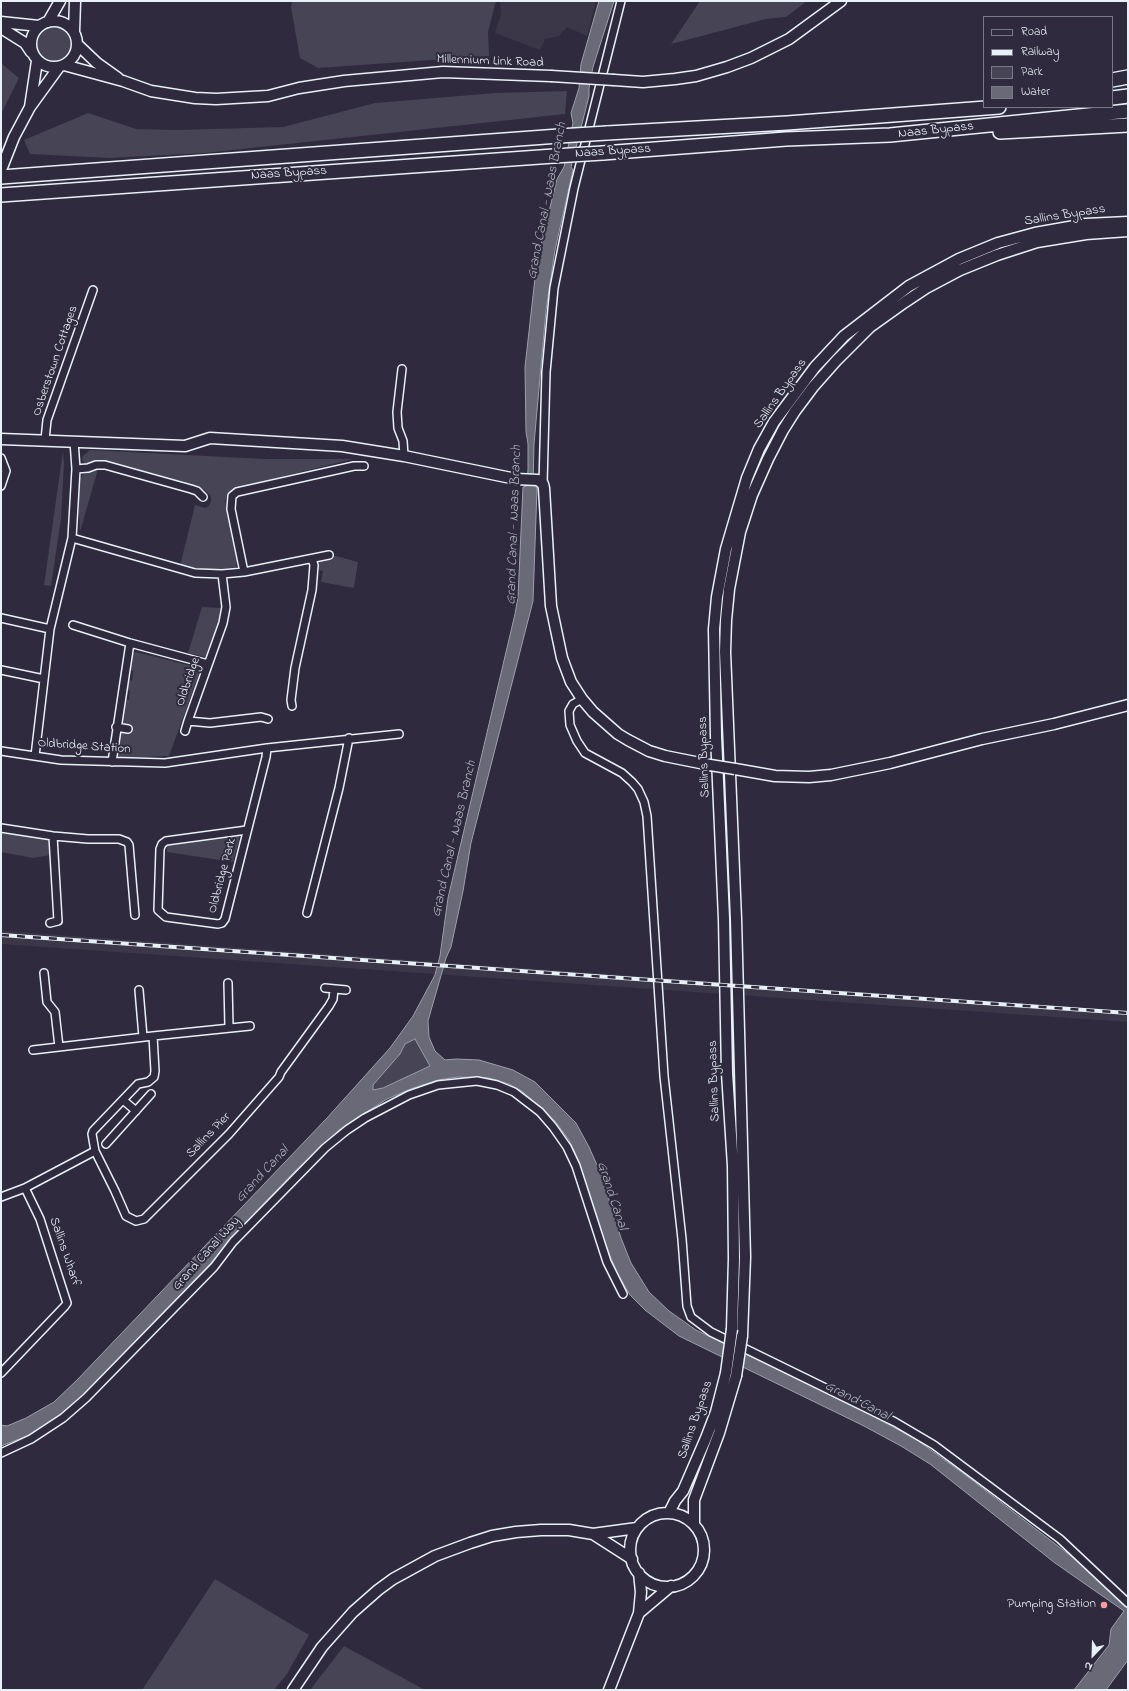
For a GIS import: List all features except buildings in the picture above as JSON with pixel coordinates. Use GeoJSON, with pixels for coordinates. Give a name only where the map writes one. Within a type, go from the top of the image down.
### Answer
{"type":"FeatureCollection","features":[{"type":"Feature","properties":{"kind":"highway"},"geometry":{"type":"LineString","coordinates":[[1113,80],[1128,78]]}},
{"type":"Feature","properties":{"kind":"highway"},"geometry":{"type":"LineString","coordinates":[[1113,98],[1128,96]]}},
{"type":"Feature","properties":{"kind":"highway"},"geometry":{"type":"LineString","coordinates":[[787,123],[983,100]]}},
{"type":"Feature","properties":{"kind":"highway","name":"Naas Bypass"},"geometry":{"type":"LineString","coordinates":[[1,177],[559,136],[787,123],[986,108]]}},
{"type":"Feature","properties":{"kind":"highway","name":"Naas Bypass"},"geometry":{"type":"LineString","coordinates":[[1,195],[786,139],[890,135],[1128,111]]}},
{"type":"Feature","properties":{"kind":"highway"},"geometry":{"type":"LineString","coordinates":[[786,139],[986,133],[1128,125]]}},
{"type":"Feature","properties":{"kind":"main road"},"geometry":{"type":"LineString","coordinates":[[30,108],[35,58],[31,49],[32,36],[44,24],[60,1]]}},
{"type":"Feature","properties":{"kind":"main road"},"geometry":{"type":"LineString","coordinates":[[1,170],[14,137],[30,108],[62,66],[74,57],[77,44],[74,32],[75,1]]}},
{"type":"Feature","properties":{"kind":"main road","name":"Millennium Link Road"},"geometry":{"type":"LineString","coordinates":[[62,66],[123,81],[151,91],[195,98],[235,99],[268,96],[299,88],[344,81],[443,72],[551,76],[643,82],[696,76],[751,58],[789,39],[840,1]]}},
{"type":"Feature","properties":{"kind":"main road"},"geometry":{"type":"LineString","coordinates":[[1,22],[44,24],[62,23],[69,26],[74,32]]}},
{"type":"Feature","properties":{"kind":"main road"},"geometry":{"type":"LineString","coordinates":[[1,28],[24,43],[35,58],[44,65],[51,68],[62,66]]}},
{"type":"Feature","properties":{"kind":"main road","name":"Millennium Link Road"},"geometry":{"type":"LineString","coordinates":[[77,44],[97,63],[123,81]]}},
{"type":"Feature","properties":{"kind":"main road","name":"Sallins Bypass"},"geometry":{"type":"LineString","coordinates":[[694,1524],[694,1500],[720,1433],[731,1374],[734,1259],[733,1166],[727,1073],[724,911],[716,736],[714,629],[717,597],[726,549],[747,478],[759,449],[774,422],[815,367],[844,336],[909,286],[959,259],[998,243],[1035,232],[1086,224],[1128,222]]}},
{"type":"Feature","properties":{"kind":"main road","name":"Sallins Bypass"},"geometry":{"type":"LineString","coordinates":[[669,1513],[675,1501],[683,1491],[706,1438],[731,1374],[742,1336],[745,1257],[736,919],[725,652],[729,589],[740,532],[752,495],[783,430],[813,387],[836,361],[870,327],[905,302],[926,288],[960,270],[1010,250],[1037,242],[1086,234],[1128,231]]}},
{"type":"Feature","properties":{"kind":"main road"},"geometry":{"type":"LineString","coordinates":[[1,439],[185,446],[210,438],[342,446],[541,482],[551,606],[562,658],[571,682],[593,712],[618,734],[649,751],[665,756],[775,776],[809,777],[831,775],[890,763],[982,739],[1054,724],[1128,705]]}},
{"type":"Feature","properties":{"kind":"main road"},"geometry":{"type":"LineString","coordinates":[[669,1513],[685,1517],[694,1524],[704,1543],[702,1564],[696,1573],[688,1580],[678,1585],[671,1586],[657,1585],[647,1581],[639,1573],[632,1559],[630,1548],[632,1538],[637,1528],[654,1515],[669,1513]]}},
{"type":"Feature","properties":{"kind":"main road"},"geometry":{"type":"LineString","coordinates":[[293,1690],[322,1647],[353,1612],[378,1590],[417,1565],[449,1550],[492,1536],[541,1530],[569,1530],[593,1534],[637,1528]]}},
{"type":"Feature","properties":{"kind":"main road"},"geometry":{"type":"LineString","coordinates":[[593,1534],[632,1559]]}},
{"type":"Feature","properties":{"kind":"main road"},"geometry":{"type":"LineString","coordinates":[[609,1690],[639,1613],[641,1592],[639,1573]]}},
{"type":"Feature","properties":{"kind":"main road"},"geometry":{"type":"LineString","coordinates":[[639,1613],[671,1586]]}},
{"type":"Feature","properties":{"kind":"street"},"geometry":{"type":"LineString","coordinates":[[541,482],[546,372],[554,288],[574,188],[621,1]]}},
{"type":"Feature","properties":{"kind":"street","name":"Osberstown Cottages"},"geometry":{"type":"LineString","coordinates":[[45,440],[47,420],[93,290]]}},
{"type":"Feature","properties":{"kind":"street"},"geometry":{"type":"LineString","coordinates":[[402,370],[397,412],[398,428],[403,441],[404,456]]}},
{"type":"Feature","properties":{"kind":"street"},"geometry":{"type":"LineString","coordinates":[[35,756],[50,629],[72,538],[76,469],[74,442]]}},
{"type":"Feature","properties":{"kind":"street"},"geometry":{"type":"LineString","coordinates":[[1,458],[6,471],[1,486]]}},
{"type":"Feature","properties":{"kind":"street"},"geometry":{"type":"LineString","coordinates":[[76,469],[105,465],[191,489],[197,491],[203,497]]}},
{"type":"Feature","properties":{"kind":"street"},"geometry":{"type":"LineString","coordinates":[[244,572],[231,509],[232,496],[237,492],[354,466],[364,466]]}},
{"type":"Feature","properties":{"kind":"street"},"geometry":{"type":"LineString","coordinates":[[72,538],[196,573],[222,574],[244,572],[329,555]]}},
{"type":"Feature","properties":{"kind":"street"},"geometry":{"type":"LineString","coordinates":[[292,706],[291,700],[295,668],[312,590],[314,565],[312,559]]}},
{"type":"Feature","properties":{"kind":"street","name":"Oldbridge"},"geometry":{"type":"LineString","coordinates":[[222,574],[226,607],[223,623],[188,721],[210,723],[261,717],[268,719]]}},
{"type":"Feature","properties":{"kind":"street"},"geometry":{"type":"LineString","coordinates":[[1,618],[50,629]]}},
{"type":"Feature","properties":{"kind":"street"},"geometry":{"type":"LineString","coordinates":[[73,625],[130,643],[208,664]]}},
{"type":"Feature","properties":{"kind":"street"},"geometry":{"type":"LineString","coordinates":[[112,762],[116,727],[130,643]]}},
{"type":"Feature","properties":{"kind":"street"},"geometry":{"type":"LineString","coordinates":[[1,670],[44,679]]}},
{"type":"Feature","properties":{"kind":"street"},"geometry":{"type":"LineString","coordinates":[[582,699],[573,704],[569,711],[570,725],[577,741],[585,753],[622,773],[632,782],[638,789],[644,802],[647,816],[664,1076],[682,1239],[686,1306],[691,1317],[711,1332],[895,1422],[934,1445],[1060,1539],[1128,1603]]}},
{"type":"Feature","properties":{"kind":"street"},"geometry":{"type":"LineString","coordinates":[[185,731],[188,721]]}},
{"type":"Feature","properties":{"kind":"street"},"geometry":{"type":"LineString","coordinates":[[116,727],[128,729]]}},
{"type":"Feature","properties":{"kind":"street"},"geometry":{"type":"LineString","coordinates":[[267,748],[349,738],[399,734]]}},
{"type":"Feature","properties":{"kind":"street"},"geometry":{"type":"LineString","coordinates":[[307,913],[339,788],[349,738]]}},
{"type":"Feature","properties":{"kind":"street","name":"Oldbridge Station"},"geometry":{"type":"LineString","coordinates":[[1,751],[61,760],[165,763],[267,748]]}},
{"type":"Feature","properties":{"kind":"street","name":"Oldbridge Park"},"geometry":{"type":"LineString","coordinates":[[247,830],[166,841],[162,844],[160,849],[158,910],[166,917],[218,924],[222,923],[225,919],[247,830],[267,748]]}},
{"type":"Feature","properties":{"kind":"street"},"geometry":{"type":"LineString","coordinates":[[1,828],[53,836],[88,839],[119,839],[127,842],[129,845],[135,915]]}},
{"type":"Feature","properties":{"kind":"street"},"geometry":{"type":"LineString","coordinates":[[50,923],[58,921],[53,836]]}},
{"type":"Feature","properties":{"kind":"street"},"geometry":{"type":"LineString","coordinates":[[44,973],[47,1002],[55,1012],[60,1047]]}},
{"type":"Feature","properties":{"kind":"street"},"geometry":{"type":"LineString","coordinates":[[228,983],[229,1027]]}},
{"type":"Feature","properties":{"kind":"street"},"geometry":{"type":"LineString","coordinates":[[325,988],[346,990]]}},
{"type":"Feature","properties":{"kind":"street","name":"Sallins Pier"},"geometry":{"type":"LineString","coordinates":[[153,1036],[154,1077],[148,1082],[138,1084],[92,1132],[95,1151],[126,1216],[136,1221],[144,1219],[229,1134],[279,1077],[281,1072],[329,1006],[333,999],[334,989]]}},
{"type":"Feature","properties":{"kind":"street"},"geometry":{"type":"LineString","coordinates":[[139,990],[143,1037]]}},
{"type":"Feature","properties":{"kind":"street"},"geometry":{"type":"LineString","coordinates":[[33,1050],[229,1027],[250,1026]]}},
{"type":"Feature","properties":{"kind":"street","name":"Grand Canal Way"},"geometry":{"type":"LineString","coordinates":[[1,1453],[31,1440],[63,1418],[86,1398],[214,1267],[233,1242],[325,1148],[365,1118],[410,1095],[438,1085],[477,1081],[496,1085],[514,1092],[540,1112],[567,1147],[576,1166],[607,1262],[623,1294]]}},
{"type":"Feature","properties":{"kind":"street"},"geometry":{"type":"LineString","coordinates":[[106,1144],[151,1094]]}},
{"type":"Feature","properties":{"kind":"street"},"geometry":{"type":"LineString","coordinates":[[123,1100],[136,1111]]}},
{"type":"Feature","properties":{"kind":"street"},"geometry":{"type":"LineString","coordinates":[[1,1197],[25,1188],[95,1151]]}},
{"type":"Feature","properties":{"kind":"street","name":"Sallins Wharf"},"geometry":{"type":"LineString","coordinates":[[1,1373],[67,1303],[40,1219],[25,1188]]}},
{"type":"Feature","properties":{"kind":"shaded area"},"geometry":{"type":"Polygon","coordinates":[[[500,1],[596,1],[587,36],[567,27],[559,36],[545,39],[540,50],[495,33],[501,15],[500,1]]]}},
{"type":"Feature","properties":{"kind":"shaded area"},"geometry":{"type":"Polygon","coordinates":[[[1,931],[1128,1011],[1128,1022],[1,944],[1,931]]]}},
{"type":"Feature","properties":{"kind":"green space"},"geometry":{"type":"Polygon","coordinates":[[[292,1],[496,1],[488,32],[489,56],[318,68],[300,58],[291,7],[292,1]]]}},
{"type":"Feature","properties":{"kind":"green space"},"geometry":{"type":"Polygon","coordinates":[[[700,1],[807,1],[786,17],[766,19],[671,44],[700,1]]]}},
{"type":"Feature","properties":{"kind":"green space"},"geometry":{"type":"Polygon","coordinates":[[[53,25],[66,31],[72,44],[66,57],[53,63],[40,57],[34,44],[40,31],[53,25]]]}},
{"type":"Feature","properties":{"kind":"green space"},"geometry":{"type":"Polygon","coordinates":[[[1,63],[19,78],[1,114],[1,63]]]}},
{"type":"Feature","properties":{"kind":"green space"},"geometry":{"type":"Polygon","coordinates":[[[567,91],[565,114],[205,153],[110,158],[30,154],[24,140],[88,113],[136,129],[176,130],[283,127],[375,103],[495,93],[567,91]]]}},
{"type":"Feature","properties":{"kind":"green space"},"geometry":{"type":"Polygon","coordinates":[[[90,450],[265,459],[353,459],[234,489],[228,493],[225,501],[237,559],[236,567],[216,570],[191,569],[180,566],[195,505],[205,508],[209,506],[211,497],[208,493],[204,490],[97,460],[86,465],[82,460],[83,456],[90,450]]]}},
{"type":"Feature","properties":{"kind":"green space"},"geometry":{"type":"Polygon","coordinates":[[[63,451],[64,463],[61,519],[51,586],[44,585],[63,451]]]}},
{"type":"Feature","properties":{"kind":"green space"},"geometry":{"type":"Polygon","coordinates":[[[98,469],[80,532],[78,491],[80,480],[82,475],[98,469]]]}},
{"type":"Feature","properties":{"kind":"green space"},"geometry":{"type":"Polygon","coordinates":[[[332,555],[358,562],[354,588],[321,582],[323,571],[318,570],[318,566],[320,562],[332,560],[332,555]]]}},
{"type":"Feature","properties":{"kind":"green space"},"geometry":{"type":"Polygon","coordinates":[[[202,607],[221,608],[221,617],[205,657],[188,653],[202,607]]]}},
{"type":"Feature","properties":{"kind":"green space"},"geometry":{"type":"Polygon","coordinates":[[[136,652],[196,667],[199,674],[169,756],[119,758],[116,754],[119,732],[130,733],[131,727],[120,725],[124,699],[129,700],[130,691],[125,690],[127,680],[132,681],[133,671],[128,670],[131,654],[136,652]]]}},
{"type":"Feature","properties":{"kind":"green space"},"geometry":{"type":"Polygon","coordinates":[[[1,832],[46,838],[50,842],[51,855],[33,858],[1,852],[1,832]]]}},
{"type":"Feature","properties":{"kind":"green space"},"geometry":{"type":"Polygon","coordinates":[[[239,836],[233,862],[167,852],[167,844],[239,836]]]}},
{"type":"Feature","properties":{"kind":"green space"},"geometry":{"type":"Polygon","coordinates":[[[415,1039],[430,1066],[383,1088],[373,1090],[373,1085],[400,1054],[405,1044],[415,1039]]]}},
{"type":"Feature","properties":{"kind":"green space"},"geometry":{"type":"Polygon","coordinates":[[[215,1579],[309,1635],[287,1674],[274,1690],[142,1690],[215,1579]]]}},
{"type":"Feature","properties":{"kind":"green space"},"geometry":{"type":"Polygon","coordinates":[[[344,1646],[425,1690],[310,1690],[344,1646]]]}},
{"type":"Feature","properties":{"kind":"water"},"geometry":{"type":"Polygon","coordinates":[[[599,1],[614,1],[593,67],[589,96],[571,167],[573,170],[555,250],[546,310],[534,444],[533,485],[537,488],[533,601],[471,843],[463,891],[451,947],[446,958],[428,1021],[429,1037],[435,1051],[445,1060],[479,1060],[513,1070],[535,1082],[576,1123],[601,1174],[621,1238],[631,1263],[649,1292],[669,1311],[696,1330],[871,1415],[917,1440],[1084,1566],[1128,1605],[1128,1660],[1106,1690],[1074,1690],[1109,1645],[1111,1629],[1124,1611],[1055,1563],[930,1464],[862,1425],[679,1336],[645,1310],[630,1295],[618,1275],[606,1246],[579,1162],[569,1140],[555,1121],[523,1092],[509,1084],[489,1078],[458,1077],[438,1080],[413,1088],[387,1099],[340,1129],[294,1172],[251,1217],[210,1264],[82,1396],[58,1417],[32,1434],[1,1446],[1,1425],[7,1426],[26,1418],[54,1402],[77,1380],[327,1118],[390,1048],[413,1016],[435,975],[440,956],[448,898],[518,597],[523,487],[527,486],[528,469],[525,367],[537,260],[557,179],[564,167],[573,123],[571,113],[579,88],[581,64],[599,1]],[[415,1039],[405,1044],[400,1054],[373,1085],[373,1090],[383,1088],[430,1066],[415,1039]]]}},
{"type":"Feature","properties":{"kind":"railway"},"geometry":{"type":"LineString","coordinates":[[1,935],[1128,1013]]}},
{"type":"Feature","properties":{"kind":"place","name":"Pumping Station"},"geometry":{"type":"Point","coordinates":[1104,1605]}},
{"type":"Feature","properties":{"kind":"water label","name":"Grand Canal - Naas Branch"},"geometry":{"type":"Point","coordinates":[548,201]}},
{"type":"Feature","properties":{"kind":"water label","name":"Grand Canal - Naas Branch"},"geometry":{"type":"Point","coordinates":[515,525]}},
{"type":"Feature","properties":{"kind":"water label","name":"Grand Canal - Naas Branch"},"geometry":{"type":"Point","coordinates":[455,839]}},
{"type":"Feature","properties":{"kind":"water label","name":"Grand Canal"},"geometry":{"type":"Point","coordinates":[263,1175]}},
{"type":"Feature","properties":{"kind":"water label","name":"Grand Canal"},"geometry":{"type":"Point","coordinates":[611,1196]}},
{"type":"Feature","properties":{"kind":"water label","name":"Grand Canal"},"geometry":{"type":"Point","coordinates":[857,1402]}}]}
